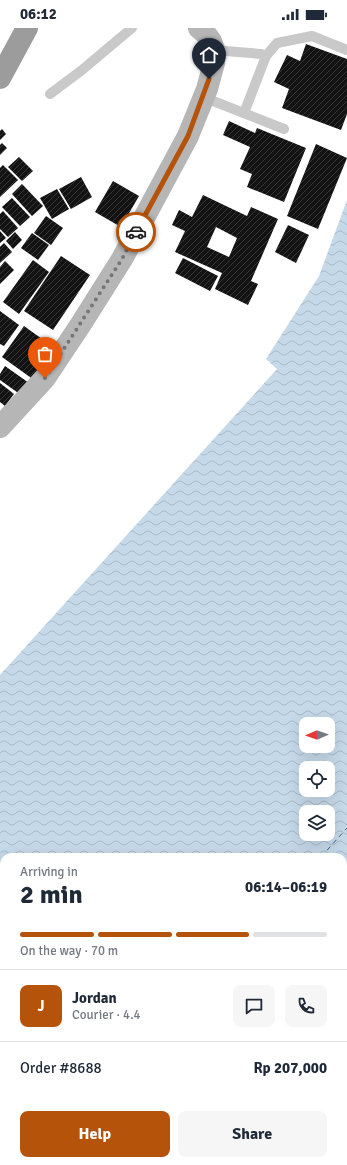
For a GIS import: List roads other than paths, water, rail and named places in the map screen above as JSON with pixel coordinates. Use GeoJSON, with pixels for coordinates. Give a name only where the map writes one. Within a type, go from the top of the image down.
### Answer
{"type":"FeatureCollection","features":[{"type":"Feature","properties":{"kind":"highway"},"geometry":{"type":"LineString","coordinates":[[0,78],[27,28]]}},
{"type":"Feature","properties":{"kind":"main road"},"geometry":{"type":"LineString","coordinates":[[0,427],[45,378],[122,259],[188,136],[214,63],[214,50],[205,33],[199,28]]}},
{"type":"Feature","properties":{"kind":"lane"},"geometry":{"type":"LineString","coordinates":[[50,94],[82,70],[132,28]]}},
{"type":"Feature","properties":{"kind":"lane"},"geometry":{"type":"LineString","coordinates":[[244,113],[266,56],[277,43],[312,36],[347,50]]}},
{"type":"Feature","properties":{"kind":"lane"},"geometry":{"type":"LineString","coordinates":[[214,50],[261,54],[266,56]]}},
{"type":"Feature","properties":{"kind":"lane"},"geometry":{"type":"LineString","coordinates":[[203,97],[284,129]]}},
{"type":"Feature","properties":{"kind":"water"},"geometry":{"type":"Polygon","coordinates":[[[347,200],[347,853],[0,853],[0,675],[277,369],[266,359],[319,276],[347,200]]]}}]}
